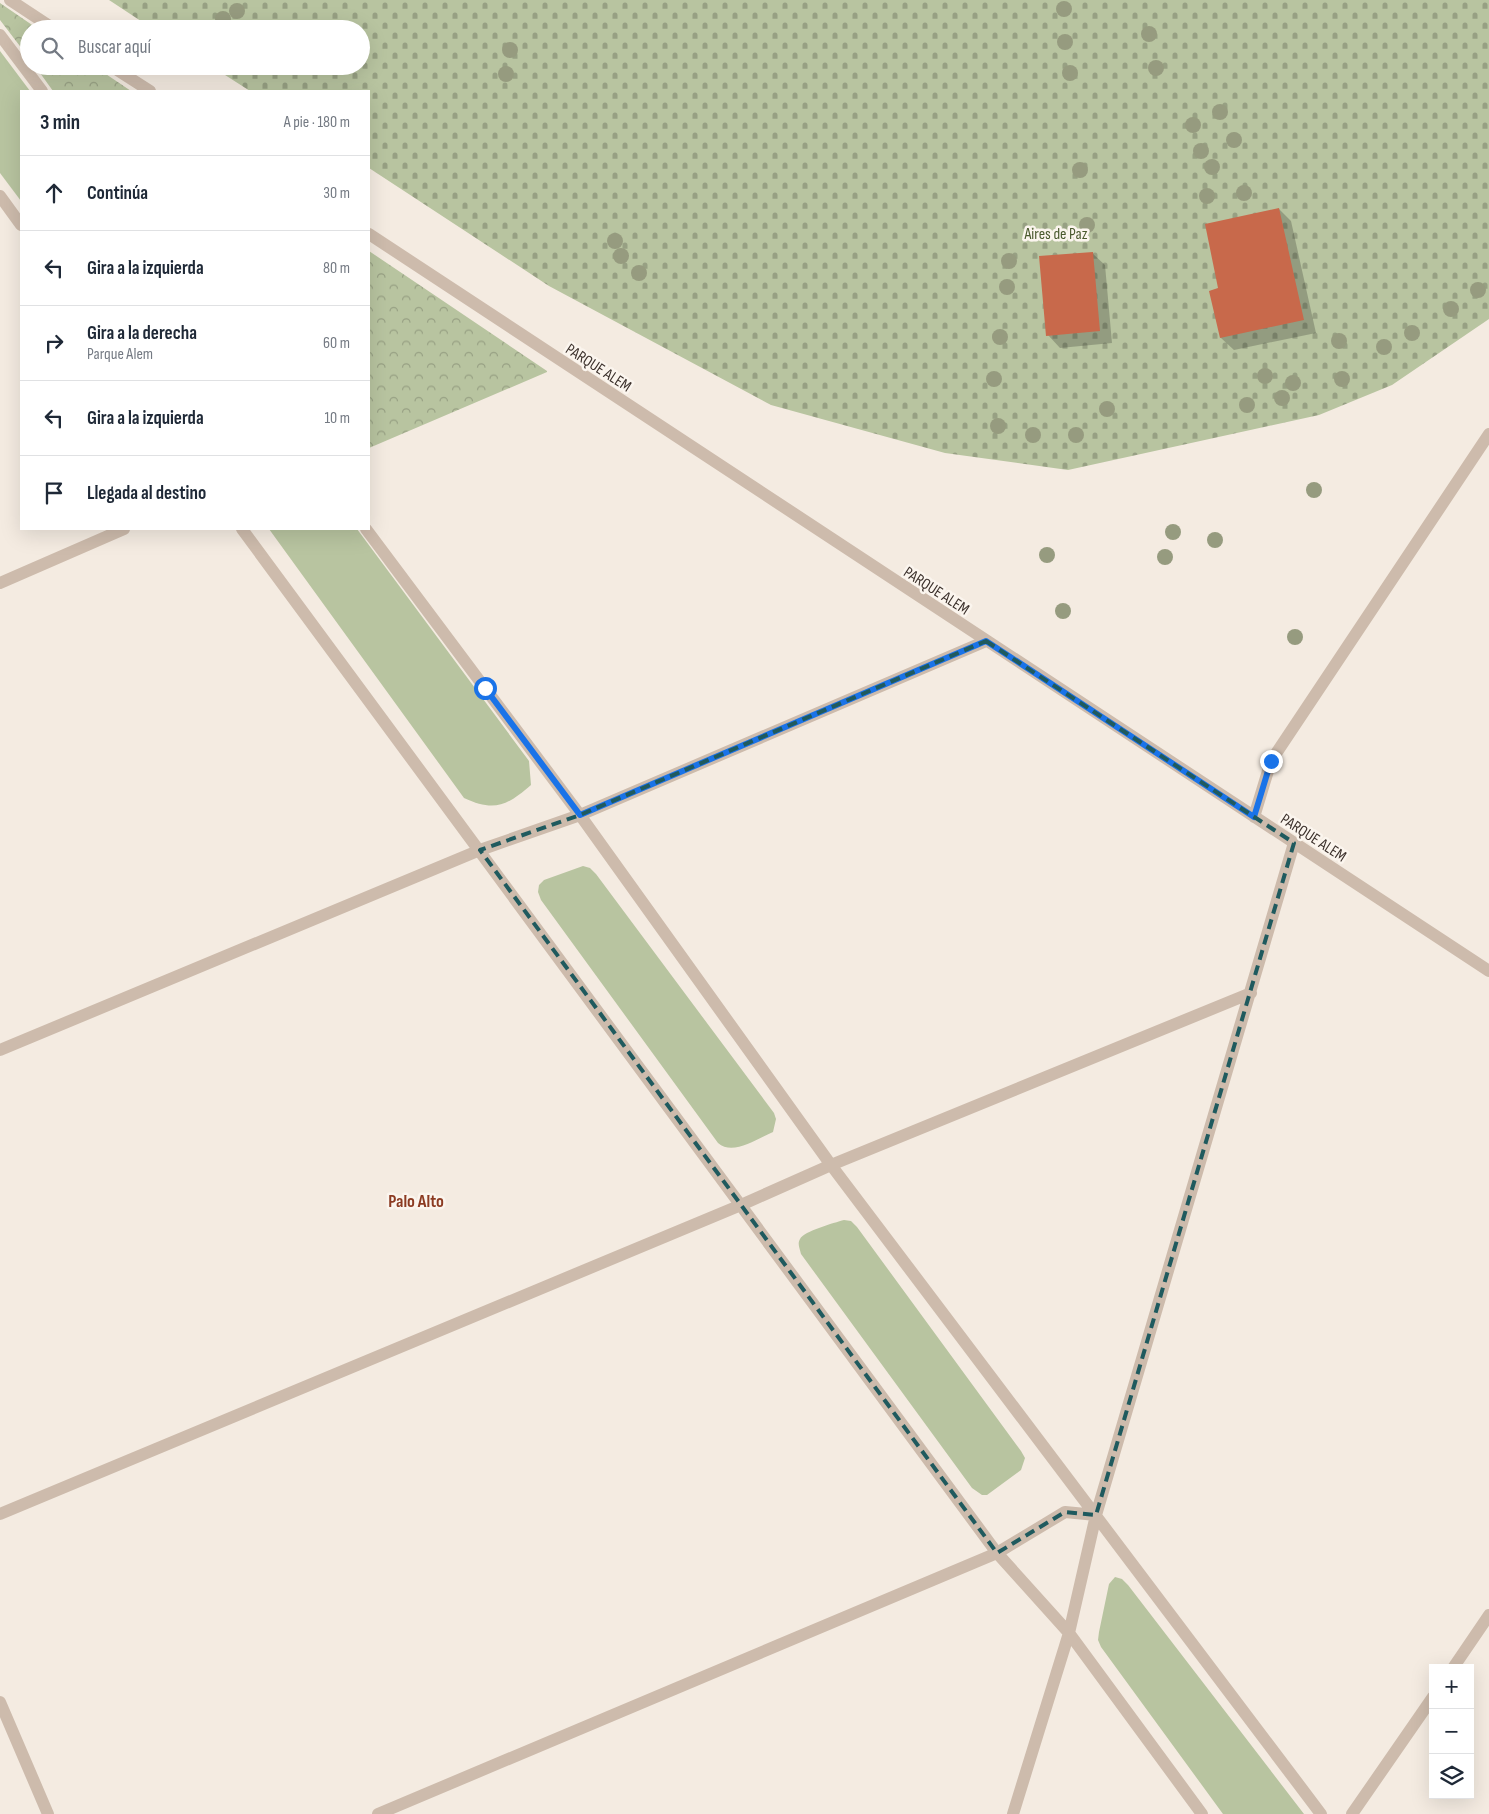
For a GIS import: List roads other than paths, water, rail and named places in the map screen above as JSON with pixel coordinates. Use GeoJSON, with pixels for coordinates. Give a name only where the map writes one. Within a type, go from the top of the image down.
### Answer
{"type":"FeatureCollection","features":[{"type":"Feature","properties":{"kind":"street"},"geometry":{"type":"LineString","coordinates":[[10,0],[40,20]]}},
{"type":"Feature","properties":{"kind":"street"},"geometry":{"type":"LineString","coordinates":[[0,34],[20,61]]}},
{"type":"Feature","properties":{"kind":"street"},"geometry":{"type":"LineString","coordinates":[[30,75],[41,90]]}},
{"type":"Feature","properties":{"kind":"street"},"geometry":{"type":"LineString","coordinates":[[125,75],[148,90]]}},
{"type":"Feature","properties":{"kind":"street"},"geometry":{"type":"LineString","coordinates":[[0,196],[20,224]]}},
{"type":"Feature","properties":{"kind":"street","name":"PARQUE ALEM"},"geometry":{"type":"LineString","coordinates":[[370,235],[1489,971]]}},
{"type":"Feature","properties":{"kind":"street"},"geometry":{"type":"LineString","coordinates":[[1254,817],[1271,761],[1489,434]]}},
{"type":"Feature","properties":{"kind":"street"},"geometry":{"type":"LineString","coordinates":[[0,583],[122,530]]}},
{"type":"Feature","properties":{"kind":"street"},"geometry":{"type":"LineString","coordinates":[[243,530],[998,1553],[1070,1633],[1202,1814]]}},
{"type":"Feature","properties":{"kind":"street"},"geometry":{"type":"LineString","coordinates":[[367,530],[580,815],[831,1165],[1321,1814]]}},
{"type":"Feature","properties":{"kind":"street"},"geometry":{"type":"LineString","coordinates":[[0,1050],[480,850],[580,815],[986,641]]}},
{"type":"Feature","properties":{"kind":"street"},"geometry":{"type":"LineString","coordinates":[[1013,1814],[1070,1633],[1096,1515],[1294,843]]}},
{"type":"Feature","properties":{"kind":"street"},"geometry":{"type":"LineString","coordinates":[[0,1514],[741,1205],[831,1165],[1251,993]]}},
{"type":"Feature","properties":{"kind":"street"},"geometry":{"type":"LineString","coordinates":[[378,1814],[998,1553],[1065,1512],[1096,1515]]}},
{"type":"Feature","properties":{"kind":"street"},"geometry":{"type":"LineString","coordinates":[[1456,1664],[1489,1615]]}},
{"type":"Feature","properties":{"kind":"street"},"geometry":{"type":"LineString","coordinates":[[0,1702],[48,1814]]}},
{"type":"Feature","properties":{"kind":"street"},"geometry":{"type":"LineString","coordinates":[[1352,1814],[1429,1703]]}},
{"type":"Feature","properties":{"kind":"district","name":"Palo Alto"},"geometry":{"type":"Point","coordinates":[416,1201]}},
{"type":"Feature","properties":{"kind":"park label","name":"Aires de Paz"},"geometry":{"type":"Point","coordinates":[1056,233]}}]}
